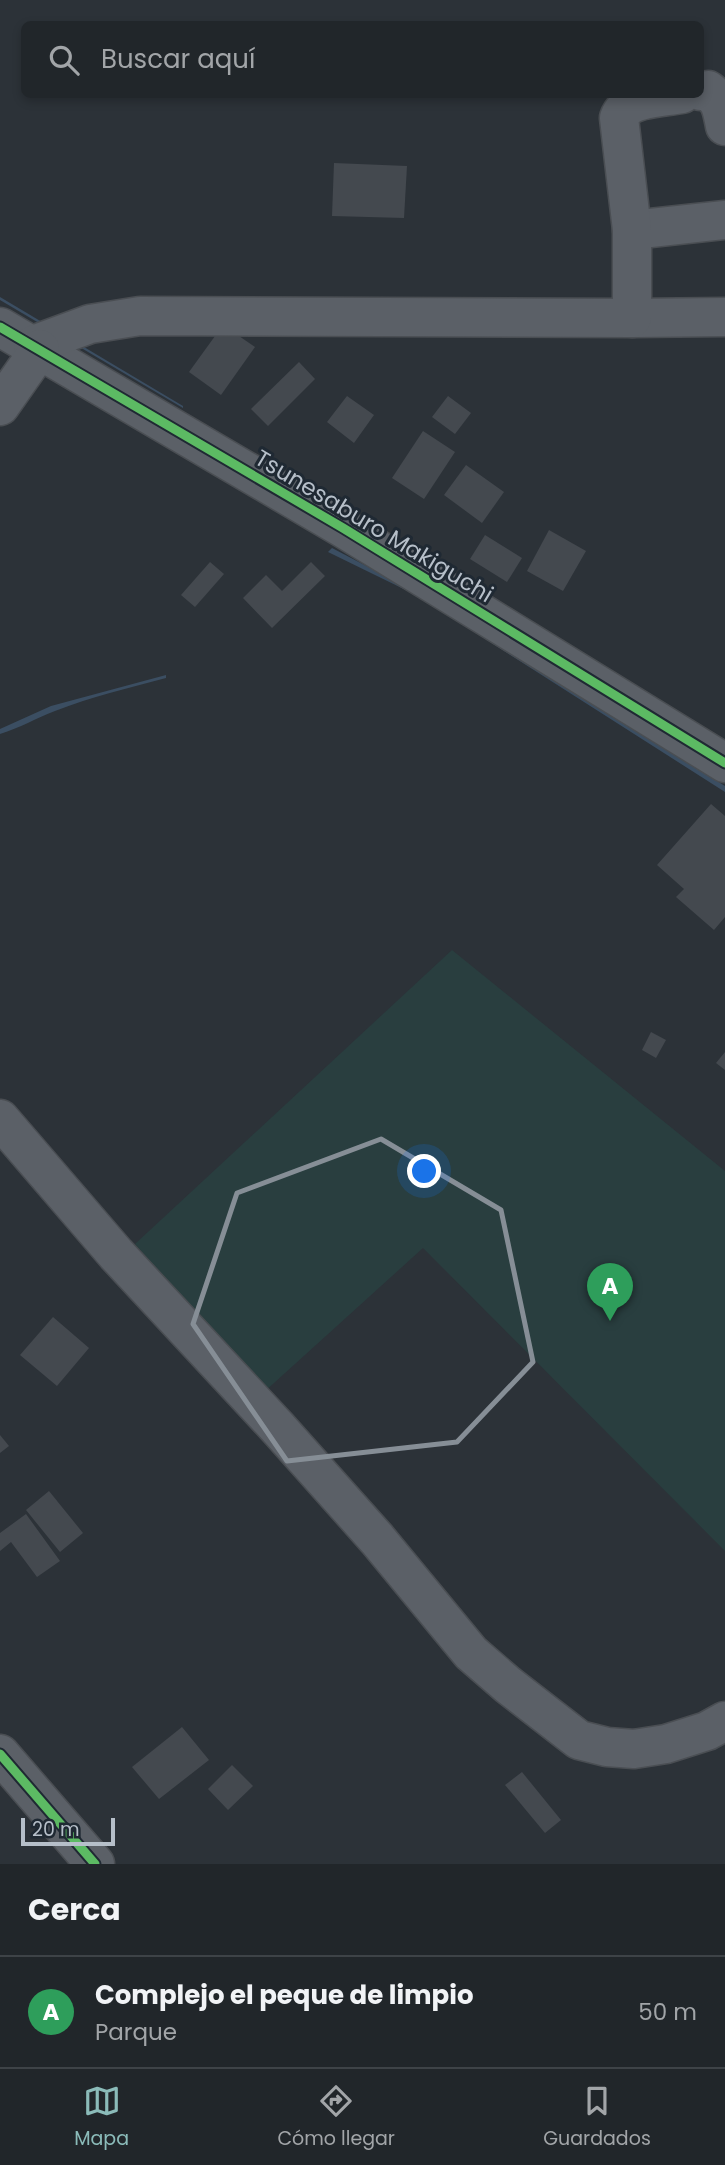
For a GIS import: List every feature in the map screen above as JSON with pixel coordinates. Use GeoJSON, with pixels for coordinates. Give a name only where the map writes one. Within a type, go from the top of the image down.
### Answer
{"type":"FeatureCollection","features":[{"type":"Feature","properties":{"kind":"street"},"geometry":{"type":"LineString","coordinates":[[704,91],[708,90],[717,97],[725,126]]}},
{"type":"Feature","properties":{"kind":"street"},"geometry":{"type":"LineString","coordinates":[[632,318],[632,230],[619,118],[622,110],[630,104],[661,98]]}},
{"type":"Feature","properties":{"kind":"street"},"geometry":{"type":"LineString","coordinates":[[632,230],[725,220]]}},
{"type":"Feature","properties":{"kind":"street"},"geometry":{"type":"LineString","coordinates":[[0,406],[36,347],[90,324],[140,316],[725,317]]}},
{"type":"Feature","properties":{"kind":"street","name":"Tsunesaburo Makiguchi"},"geometry":{"type":"LineString","coordinates":[[0,327],[343,528],[725,763]]}},
{"type":"Feature","properties":{"kind":"street"},"geometry":{"type":"LineString","coordinates":[[0,1119],[116,1254],[377,1539],[471,1653],[508,1685],[579,1740],[607,1747],[634,1749],[666,1744],[707,1731],[725,1721]]}},
{"type":"Feature","properties":{"kind":"street"},"geometry":{"type":"LineString","coordinates":[[0,1754],[95,1864]]}},
{"type":"Feature","properties":{"kind":"highlighted area"},"geometry":{"type":"Polygon","coordinates":[[[381,1139],[501,1210],[533,1362],[457,1442],[287,1461],[193,1324],[237,1193],[381,1139]]]}},
{"type":"Feature","properties":{"kind":"green space"},"geometry":{"type":"Polygon","coordinates":[[[452,950],[725,1171],[725,1551],[423,1248],[263,1393],[135,1244],[452,950]]]}},
{"type":"Feature","properties":{"kind":"water"},"geometry":{"type":"Polygon","coordinates":[[[0,297],[183,406],[183,408],[0,300],[0,297]]]}},
{"type":"Feature","properties":{"kind":"water"},"geometry":{"type":"Polygon","coordinates":[[[332,548],[418,593],[725,786],[725,792],[418,596],[328,552],[332,548]]]}},
{"type":"Feature","properties":{"kind":"water"},"geometry":{"type":"Polygon","coordinates":[[[166,675],[166,678],[69,706],[0,734],[0,729],[51,706],[166,675]]]}},
{"type":"Feature","properties":{"kind":"building"},"geometry":{"type":"Polygon","coordinates":[[[334,163],[407,166],[404,218],[332,216],[334,163]]]}},
{"type":"Feature","properties":{"kind":"building"},"geometry":{"type":"Polygon","coordinates":[[[223,325],[255,347],[221,395],[189,372],[223,325]]]}},
{"type":"Feature","properties":{"kind":"building"},"geometry":{"type":"Polygon","coordinates":[[[299,362],[315,379],[268,426],[251,409],[299,362]]]}},
{"type":"Feature","properties":{"kind":"building"},"geometry":{"type":"Polygon","coordinates":[[[347,396],[374,415],[354,443],[327,422],[347,396]]]}},
{"type":"Feature","properties":{"kind":"building"},"geometry":{"type":"Polygon","coordinates":[[[448,396],[471,413],[455,434],[432,417],[448,396]]]}},
{"type":"Feature","properties":{"kind":"building"},"geometry":{"type":"Polygon","coordinates":[[[423,431],[455,452],[424,499],[392,478],[423,431]]]}},
{"type":"Feature","properties":{"kind":"building"},"geometry":{"type":"Polygon","coordinates":[[[466,465],[504,492],[482,523],[444,495],[466,465]]]}},
{"type":"Feature","properties":{"kind":"building"},"geometry":{"type":"Polygon","coordinates":[[[549,530],[586,551],[563,591],[527,571],[549,530]]]}},
{"type":"Feature","properties":{"kind":"building"},"geometry":{"type":"Polygon","coordinates":[[[485,535],[522,558],[507,582],[470,559],[485,535]]]}},
{"type":"Feature","properties":{"kind":"building"},"geometry":{"type":"Polygon","coordinates":[[[210,562],[224,574],[195,607],[181,595],[210,562]]]}},
{"type":"Feature","properties":{"kind":"building"},"geometry":{"type":"Polygon","coordinates":[[[311,562],[325,576],[272,628],[243,598],[266,575],[282,591],[311,562]]]}},
{"type":"Feature","properties":{"kind":"building"},"geometry":{"type":"Polygon","coordinates":[[[711,804],[725,816],[725,917],[714,930],[676,897],[684,889],[657,865],[711,804]]]}},
{"type":"Feature","properties":{"kind":"building"},"geometry":{"type":"Polygon","coordinates":[[[651,1032],[666,1040],[656,1058],[642,1050],[651,1032]]]}},
{"type":"Feature","properties":{"kind":"building"},"geometry":{"type":"Polygon","coordinates":[[[725,1052],[725,1070],[716,1063],[725,1052]]]}},
{"type":"Feature","properties":{"kind":"building"},"geometry":{"type":"Polygon","coordinates":[[[53,1317],[89,1348],[57,1386],[20,1355],[53,1317]]]}},
{"type":"Feature","properties":{"kind":"building"},"geometry":{"type":"Polygon","coordinates":[[[0,1435],[9,1446],[0,1453],[0,1435]]]}},
{"type":"Feature","properties":{"kind":"building"},"geometry":{"type":"Polygon","coordinates":[[[49,1491],[83,1533],[60,1552],[26,1510],[49,1491]]]}},
{"type":"Feature","properties":{"kind":"building"},"geometry":{"type":"Polygon","coordinates":[[[26,1514],[60,1561],[37,1577],[11,1542],[0,1551],[0,1533],[26,1514]]]}},
{"type":"Feature","properties":{"kind":"building"},"geometry":{"type":"Polygon","coordinates":[[[182,1727],[209,1760],[159,1799],[132,1767],[182,1727]]]}},
{"type":"Feature","properties":{"kind":"building"},"geometry":{"type":"Polygon","coordinates":[[[232,1765],[253,1786],[228,1810],[208,1789],[232,1765]]]}},
{"type":"Feature","properties":{"kind":"building"},"geometry":{"type":"Polygon","coordinates":[[[522,1772],[561,1820],[545,1833],[505,1785],[522,1772]]]}},
{"type":"Feature","properties":{"kind":"cycle path"},"geometry":{"type":"LineString","coordinates":[[0,327],[343,528],[725,763]]}},
{"type":"Feature","properties":{"kind":"cycle path"},"geometry":{"type":"LineString","coordinates":[[0,1754],[95,1864]]}},
{"type":"Feature","properties":{"kind":"place","name":"Complejo el peque de limpio"},"geometry":{"type":"Point","coordinates":[610,1321]}}]}
